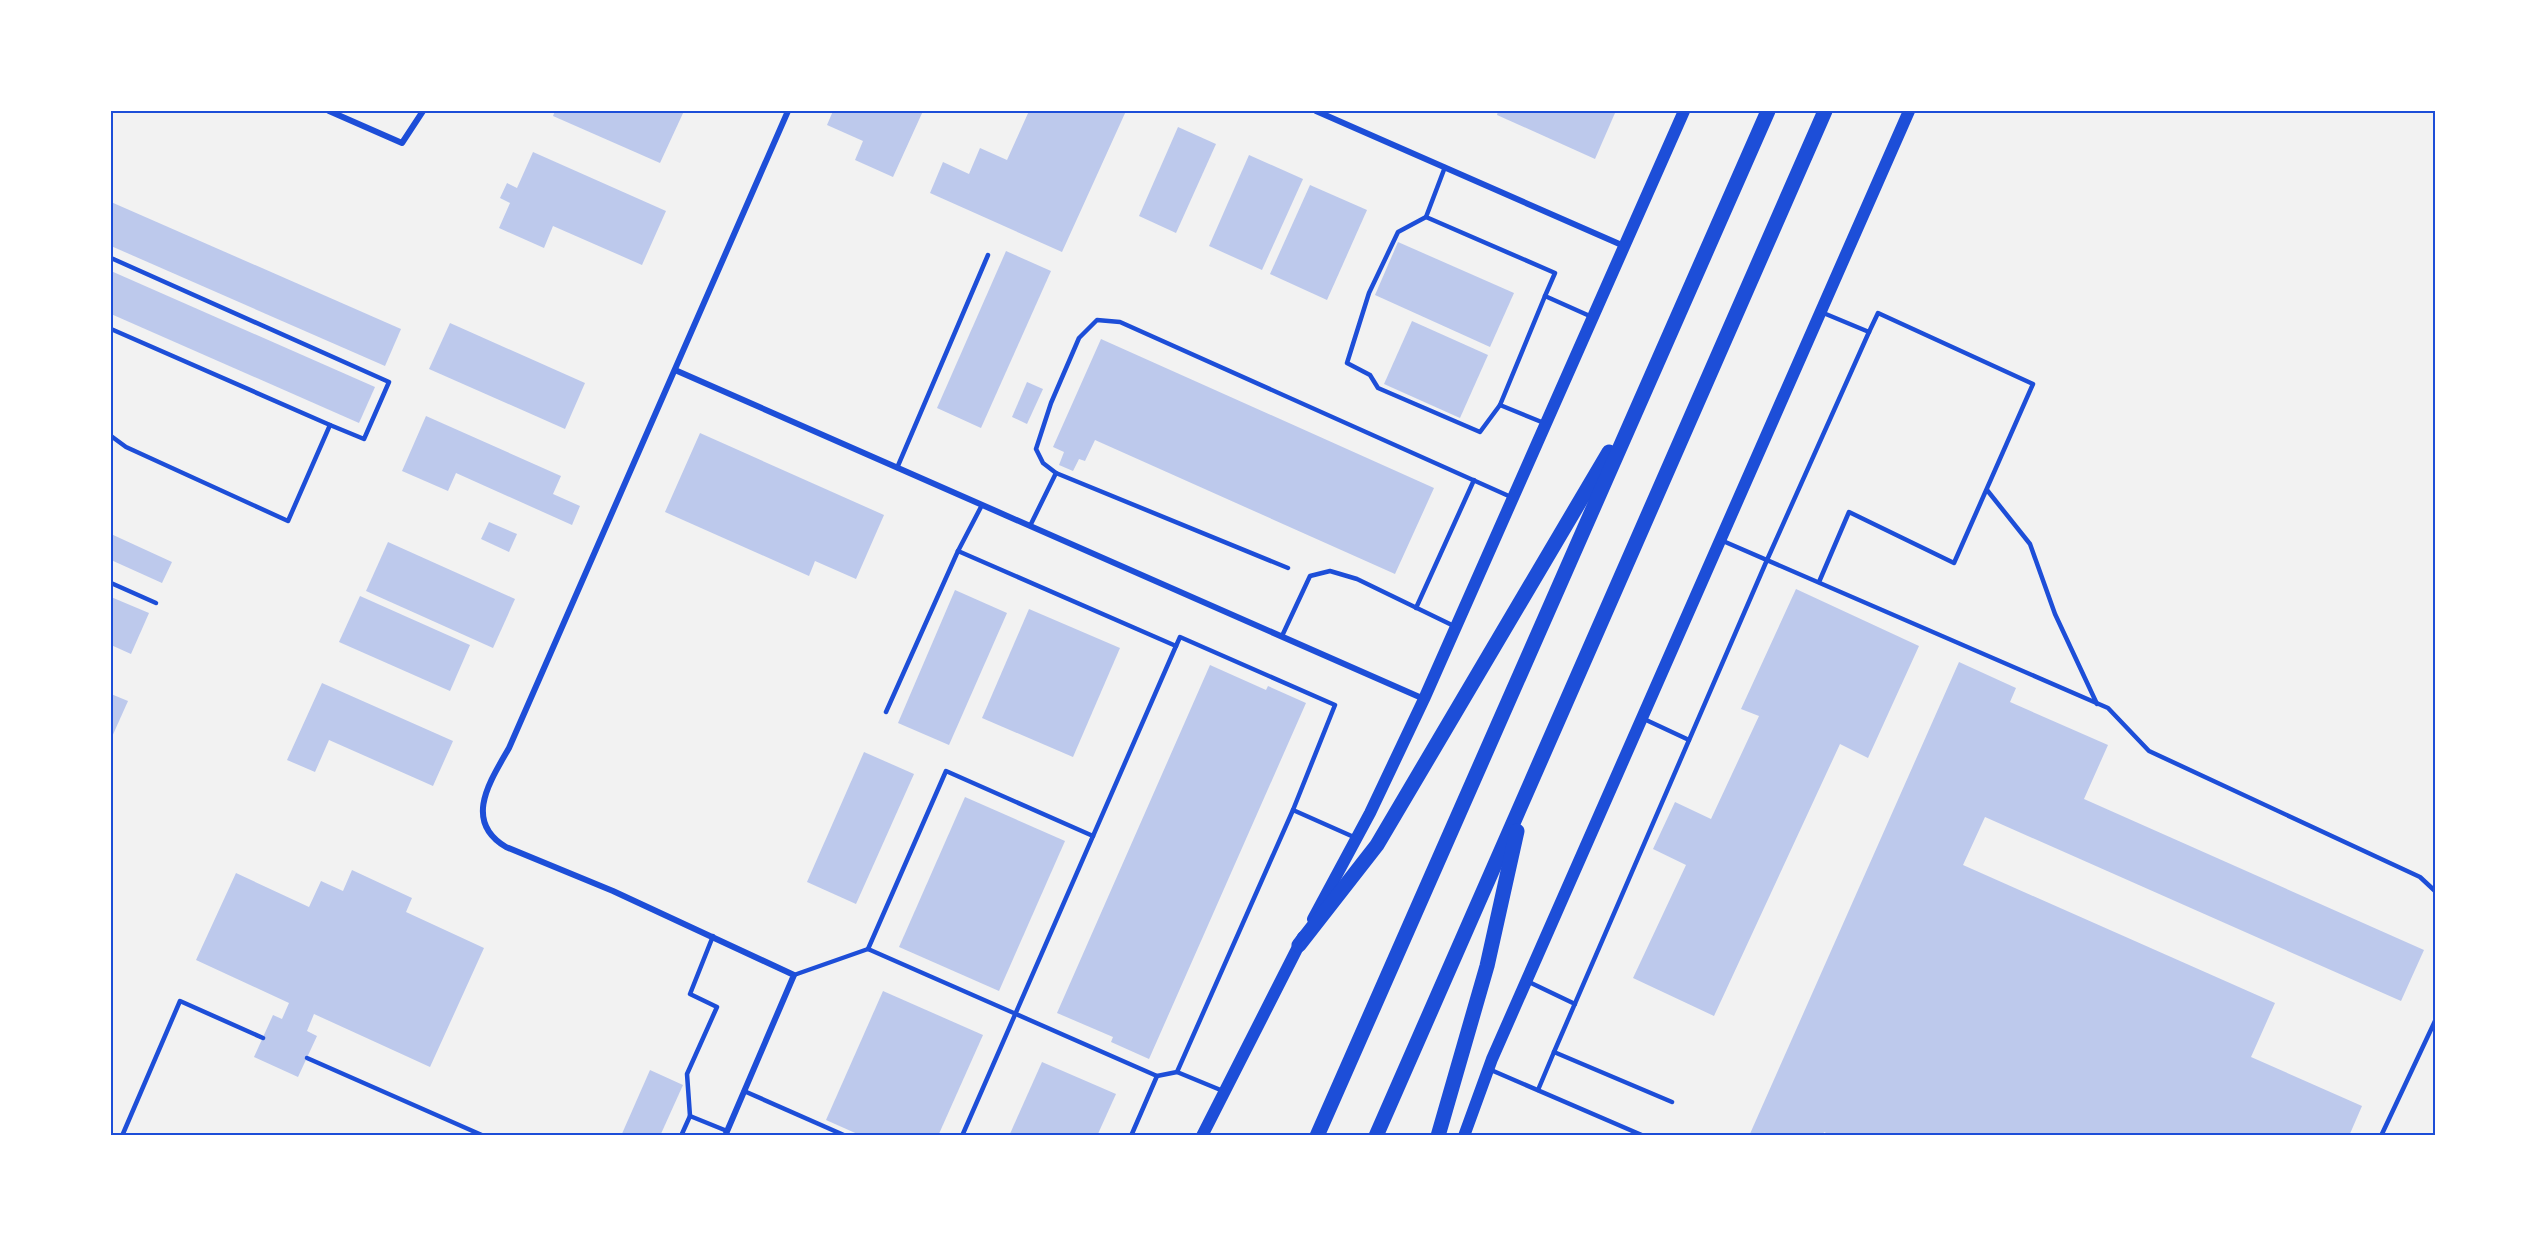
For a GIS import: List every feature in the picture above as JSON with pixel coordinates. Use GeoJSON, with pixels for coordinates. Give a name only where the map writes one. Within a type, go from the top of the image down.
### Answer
{"type":"FeatureCollection","features":[{"type":"Feature","properties":{"kind":"highway"},"geometry":{"type":"LineString","coordinates":[[1317,1136],[1768,111]]}},
{"type":"Feature","properties":{"kind":"highway"},"geometry":{"type":"LineString","coordinates":[[1376,1136],[1825,111]]}},
{"type":"Feature","properties":{"kind":"highway"},"geometry":{"type":"LineString","coordinates":[[1299,945],[1377,845],[1644,393]]}},
{"type":"Feature","properties":{"kind":"highway"},"geometry":{"type":"LineString","coordinates":[[1438,1136],[1487,966],[1524,797]]}},
{"type":"Feature","properties":{"kind":"main road"},"geometry":{"type":"LineString","coordinates":[[1202,1136],[1425,699],[1684,111]]}},
{"type":"Feature","properties":{"kind":"main road"},"geometry":{"type":"LineString","coordinates":[[1464,1136],[1488,1069],[1526,981],[1909,111]]}},
{"type":"Feature","properties":{"kind":"street"},"geometry":{"type":"LineString","coordinates":[[329,111],[402,143],[423,111]]}},
{"type":"Feature","properties":{"kind":"street"},"geometry":{"type":"LineString","coordinates":[[726,1133],[794,975],[713,936],[551,864],[506,847],[492,837],[483,817],[484,797],[509,748],[789,111]]}},
{"type":"Feature","properties":{"kind":"street"},"geometry":{"type":"LineString","coordinates":[[1316,111],[1625,246]]}},
{"type":"Feature","properties":{"kind":"street"},"geometry":{"type":"LineString","coordinates":[[675,370],[1425,699]]}},
{"type":"Feature","properties":{"kind":"lane"},"geometry":{"type":"LineString","coordinates":[[1426,217],[1555,273],[1500,405],[1480,432],[1378,388],[1370,375],[1347,363],[1369,293],[1398,232],[1426,217],[1445,167]]}},
{"type":"Feature","properties":{"kind":"lane"},"geometry":{"type":"LineString","coordinates":[[897,468],[988,255]]}},
{"type":"Feature","properties":{"kind":"lane"},"geometry":{"type":"LineString","coordinates":[[111,258],[388,382],[364,439],[111,329]]}},
{"type":"Feature","properties":{"kind":"lane"},"geometry":{"type":"LineString","coordinates":[[1545,297],[1593,317]]}},
{"type":"Feature","properties":{"kind":"lane"},"geometry":{"type":"LineString","coordinates":[[1821,312],[1869,332]]}},
{"type":"Feature","properties":{"kind":"lane"},"geometry":{"type":"LineString","coordinates":[[1538,1090],[1767,560],[1878,313],[2034,384],[1954,563],[1849,512],[1819,582]]}},
{"type":"Feature","properties":{"kind":"lane"},"geometry":{"type":"LineString","coordinates":[[1288,568],[1056,473],[1043,463],[1036,449],[1051,403],[1079,338],[1097,320],[1120,322],[1514,498]]}},
{"type":"Feature","properties":{"kind":"lane"},"geometry":{"type":"LineString","coordinates":[[1500,405],[1546,424]]}},
{"type":"Feature","properties":{"kind":"lane"},"geometry":{"type":"LineString","coordinates":[[111,436],[126,447],[288,521],[330,425]]}},
{"type":"Feature","properties":{"kind":"lane"},"geometry":{"type":"LineString","coordinates":[[1030,526],[1056,473]]}},
{"type":"Feature","properties":{"kind":"lane"},"geometry":{"type":"LineString","coordinates":[[1416,608],[1474,480]]}},
{"type":"Feature","properties":{"kind":"lane"},"geometry":{"type":"LineString","coordinates":[[1987,489],[2031,543],[2055,614],[2098,704]]}},
{"type":"Feature","properties":{"kind":"lane"},"geometry":{"type":"LineString","coordinates":[[886,712],[958,551],[982,505]]}},
{"type":"Feature","properties":{"kind":"lane"},"geometry":{"type":"LineString","coordinates":[[1720,540],[2108,708],[2149,751],[2420,877],[2435,891]]}},
{"type":"Feature","properties":{"kind":"lane"},"geometry":{"type":"LineString","coordinates":[[958,551],[1176,646]]}},
{"type":"Feature","properties":{"kind":"lane"},"geometry":{"type":"LineString","coordinates":[[1282,636],[1310,576],[1330,571],[1357,579],[1456,627]]}},
{"type":"Feature","properties":{"kind":"lane"},"geometry":{"type":"LineString","coordinates":[[111,583],[156,603]]}},
{"type":"Feature","properties":{"kind":"lane"},"geometry":{"type":"LineString","coordinates":[[962,1136],[1180,637],[1335,705],[1293,810],[1177,1072]]}},
{"type":"Feature","properties":{"kind":"lane"},"geometry":{"type":"LineString","coordinates":[[1642,718],[1689,740]]}},
{"type":"Feature","properties":{"kind":"lane"},"geometry":{"type":"LineString","coordinates":[[868,949],[946,771],[1093,836]]}},
{"type":"Feature","properties":{"kind":"lane"},"geometry":{"type":"LineString","coordinates":[[1293,810],[1356,838]]}},
{"type":"Feature","properties":{"kind":"lane"},"geometry":{"type":"LineString","coordinates":[[681,1136],[690,1116],[687,1074],[717,1007],[690,994],[713,936]]}},
{"type":"Feature","properties":{"kind":"lane"},"geometry":{"type":"LineString","coordinates":[[794,975],[868,949],[1157,1076],[1177,1072],[1223,1091]]}},
{"type":"Feature","properties":{"kind":"lane"},"geometry":{"type":"LineString","coordinates":[[1526,981],[1575,1004]]}},
{"type":"Feature","properties":{"kind":"lane"},"geometry":{"type":"LineString","coordinates":[[122,1136],[180,1002],[262,1038]]}},
{"type":"Feature","properties":{"kind":"lane"},"geometry":{"type":"LineString","coordinates":[[2381,1136],[2435,1022]]}},
{"type":"Feature","properties":{"kind":"lane"},"geometry":{"type":"LineString","coordinates":[[1554,1053],[1672,1102]]}},
{"type":"Feature","properties":{"kind":"lane"},"geometry":{"type":"LineString","coordinates":[[307,1058],[484,1136]]}},
{"type":"Feature","properties":{"kind":"lane"},"geometry":{"type":"LineString","coordinates":[[1488,1069],[1644,1136]]}},
{"type":"Feature","properties":{"kind":"lane"},"geometry":{"type":"LineString","coordinates":[[1131,1136],[1157,1076]]}},
{"type":"Feature","properties":{"kind":"lane"},"geometry":{"type":"LineString","coordinates":[[744,1091],[846,1136]]}},
{"type":"Feature","properties":{"kind":"lane"},"geometry":{"type":"LineString","coordinates":[[690,1116],[726,1133]]}},
{"type":"Feature","properties":{"kind":"building"},"geometry":{"type":"Polygon","coordinates":[[[555,111],[684,111],[660,163],[553,116],[555,111]]]}},
{"type":"Feature","properties":{"kind":"building"},"geometry":{"type":"Polygon","coordinates":[[[833,111],[923,111],[893,177],[855,160],[863,141],[827,125],[833,111]]]}},
{"type":"Feature","properties":{"kind":"building"},"geometry":{"type":"Polygon","coordinates":[[[1029,111],[1126,111],[1062,252],[930,193],[943,162],[969,174],[980,148],[1007,160],[1029,111]]]}},
{"type":"Feature","properties":{"kind":"building"},"geometry":{"type":"Polygon","coordinates":[[[1498,111],[1610,111],[1615,113],[1595,159],[1497,115],[1498,111]]]}},
{"type":"Feature","properties":{"kind":"building"},"geometry":{"type":"Polygon","coordinates":[[[1178,127],[1216,144],[1176,233],[1139,216],[1178,127]]]}},
{"type":"Feature","properties":{"kind":"building"},"geometry":{"type":"Polygon","coordinates":[[[533,152],[666,211],[642,265],[553,226],[544,248],[499,228],[510,203],[500,198],[507,183],[517,188],[533,152]]]}},
{"type":"Feature","properties":{"kind":"building"},"geometry":{"type":"Polygon","coordinates":[[[1249,155],[1303,179],[1262,270],[1209,246],[1249,155]]]}},
{"type":"Feature","properties":{"kind":"building"},"geometry":{"type":"Polygon","coordinates":[[[1310,185],[1367,210],[1327,300],[1270,274],[1310,185]]]}},
{"type":"Feature","properties":{"kind":"building"},"geometry":{"type":"Polygon","coordinates":[[[111,202],[401,329],[385,366],[111,246],[111,202]]]}},
{"type":"Feature","properties":{"kind":"building"},"geometry":{"type":"Polygon","coordinates":[[[1398,242],[1514,293],[1490,347],[1375,295],[1398,242]]]}},
{"type":"Feature","properties":{"kind":"building"},"geometry":{"type":"Polygon","coordinates":[[[1006,251],[1051,271],[981,428],[937,408],[1006,251]]]}},
{"type":"Feature","properties":{"kind":"building"},"geometry":{"type":"Polygon","coordinates":[[[111,271],[375,387],[359,423],[111,314],[111,271]]]}},
{"type":"Feature","properties":{"kind":"building"},"geometry":{"type":"Polygon","coordinates":[[[1412,321],[1488,355],[1460,418],[1384,384],[1412,321]]]}},
{"type":"Feature","properties":{"kind":"building"},"geometry":{"type":"Polygon","coordinates":[[[450,323],[585,383],[565,429],[429,369],[450,323]]]}},
{"type":"Feature","properties":{"kind":"building"},"geometry":{"type":"Polygon","coordinates":[[[1101,339],[1434,488],[1395,574],[1095,440],[1085,461],[1079,459],[1073,471],[1059,465],[1064,452],[1053,447],[1101,339]]]}},
{"type":"Feature","properties":{"kind":"building"},"geometry":{"type":"Polygon","coordinates":[[[1027,382],[1043,389],[1027,424],[1012,417],[1027,382]]]}},
{"type":"Feature","properties":{"kind":"building"},"geometry":{"type":"Polygon","coordinates":[[[426,416],[561,476],[553,494],[580,506],[572,525],[456,473],[448,491],[402,471],[426,416]]]}},
{"type":"Feature","properties":{"kind":"building"},"geometry":{"type":"Polygon","coordinates":[[[700,433],[884,515],[856,579],[815,561],[809,576],[665,512],[700,433]]]}},
{"type":"Feature","properties":{"kind":"building"},"geometry":{"type":"Polygon","coordinates":[[[489,522],[517,534],[509,552],[481,539],[489,522]]]}},
{"type":"Feature","properties":{"kind":"building"},"geometry":{"type":"Polygon","coordinates":[[[111,534],[172,562],[162,583],[111,560],[111,534]]]}},
{"type":"Feature","properties":{"kind":"building"},"geometry":{"type":"Polygon","coordinates":[[[388,542],[515,599],[493,648],[366,591],[388,542]]]}},
{"type":"Feature","properties":{"kind":"building"},"geometry":{"type":"Polygon","coordinates":[[[1796,589],[1919,646],[1868,758],[1840,744],[1714,1016],[1633,978],[1686,865],[1653,849],[1675,802],[1711,819],[1759,716],[1741,709],[1796,589]]]}},
{"type":"Feature","properties":{"kind":"building"},"geometry":{"type":"Polygon","coordinates":[[[955,590],[1007,613],[949,745],[898,723],[955,590]]]}},
{"type":"Feature","properties":{"kind":"building"},"geometry":{"type":"Polygon","coordinates":[[[360,596],[470,645],[450,691],[339,642],[360,596]]]}},
{"type":"Feature","properties":{"kind":"building"},"geometry":{"type":"Polygon","coordinates":[[[111,597],[149,613],[131,654],[111,645],[111,597]]]}},
{"type":"Feature","properties":{"kind":"building"},"geometry":{"type":"Polygon","coordinates":[[[1029,609],[1120,648],[1073,757],[982,718],[1029,609]]]}},
{"type":"Feature","properties":{"kind":"building"},"geometry":{"type":"Polygon","coordinates":[[[1959,662],[2016,688],[2010,702],[2108,745],[2084,799],[2424,950],[2401,1001],[1985,817],[1963,865],[2275,1003],[2251,1057],[2362,1106],[2349,1136],[1832,1136],[1824,1132],[1823,1136],[1749,1136],[1959,662]]]}},
{"type":"Feature","properties":{"kind":"building"},"geometry":{"type":"Polygon","coordinates":[[[1210,665],[1266,690],[1268,686],[1306,703],[1149,1059],[1111,1042],[1113,1037],[1057,1013],[1210,665]]]}},
{"type":"Feature","properties":{"kind":"building"},"geometry":{"type":"Polygon","coordinates":[[[322,683],[453,741],[433,786],[329,740],[315,772],[287,760],[322,683]]]}},
{"type":"Feature","properties":{"kind":"building"},"geometry":{"type":"Polygon","coordinates":[[[111,694],[128,701],[111,739],[111,694]]]}},
{"type":"Feature","properties":{"kind":"building"},"geometry":{"type":"Polygon","coordinates":[[[864,752],[914,774],[856,904],[807,882],[864,752]]]}},
{"type":"Feature","properties":{"kind":"building"},"geometry":{"type":"Polygon","coordinates":[[[965,797],[1065,841],[999,991],[899,947],[965,797]]]}},
{"type":"Feature","properties":{"kind":"building"},"geometry":{"type":"Polygon","coordinates":[[[352,870],[412,898],[406,912],[484,948],[430,1067],[314,1014],[307,1031],[317,1036],[298,1077],[254,1057],[273,1015],[282,1019],[289,1003],[196,960],[236,873],[309,907],[321,881],[343,891],[352,870]]]}},
{"type":"Feature","properties":{"kind":"building"},"geometry":{"type":"Polygon","coordinates":[[[883,991],[983,1035],[938,1136],[862,1136],[826,1120],[883,991]]]}},
{"type":"Feature","properties":{"kind":"building"},"geometry":{"type":"Polygon","coordinates":[[[1042,1062],[1116,1094],[1097,1136],[1009,1136],[1042,1062]]]}},
{"type":"Feature","properties":{"kind":"building"},"geometry":{"type":"Polygon","coordinates":[[[650,1070],[683,1085],[660,1136],[621,1136],[650,1070]]]}}]}
